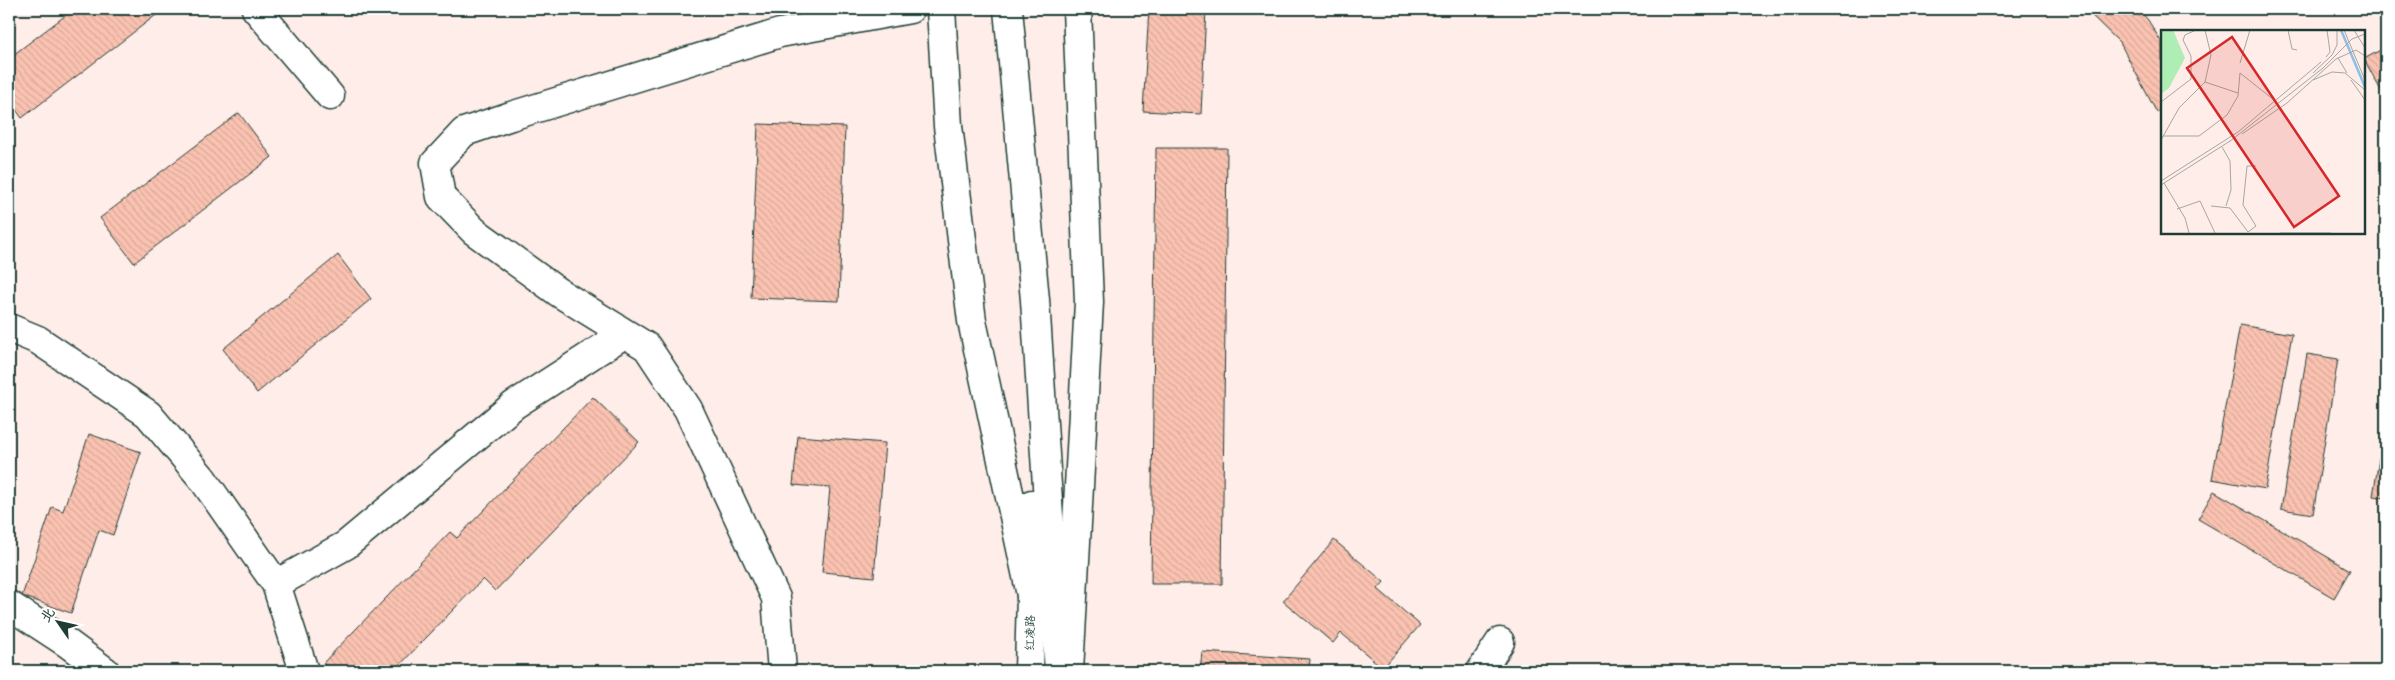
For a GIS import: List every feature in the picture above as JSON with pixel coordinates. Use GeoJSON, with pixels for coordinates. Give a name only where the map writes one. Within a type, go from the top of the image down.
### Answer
{"type":"FeatureCollection","features":[{"type":"Feature","properties":{"kind":"main road"},"geometry":{"type":"LineString","coordinates":[[256,9],[330,96]]}},
{"type":"Feature","properties":{"kind":"main road"},"geometry":{"type":"LineString","coordinates":[[782,671],[776,598],[688,410],[647,347],[558,292],[474,231],[441,197],[435,163],[464,132],[511,116],[780,33],[910,9]]}},
{"type":"Feature","properties":{"kind":"main road"},"geometry":{"type":"LineString","coordinates":[[941,9],[948,126],[972,321],[1031,595]]}},
{"type":"Feature","properties":{"kind":"main road"},"geometry":{"type":"LineString","coordinates":[[1008,9],[1035,300],[1059,671]]}},
{"type":"Feature","properties":{"kind":"main road"},"geometry":{"type":"LineString","coordinates":[[1069,671],[1089,302],[1077,9]]}},
{"type":"Feature","properties":{"kind":"main road"},"geometry":{"type":"LineString","coordinates":[[1031,595],[1035,300]]}},
{"type":"Feature","properties":{"kind":"main road"},"geometry":{"type":"LineString","coordinates":[[9,328],[38,340],[148,414],[202,478],[276,584],[304,671]]}},
{"type":"Feature","properties":{"kind":"main road"},"geometry":{"type":"LineString","coordinates":[[276,584],[346,546],[514,405],[624,334]]}},
{"type":"Feature","properties":{"kind":"main road","name":"红凌路"},"geometry":{"type":"LineString","coordinates":[[1029,671],[1031,595]]}},
{"type":"Feature","properties":{"kind":"main road"},"geometry":{"type":"LineString","coordinates":[[9,605],[67,643],[105,671]]}},
{"type":"Feature","properties":{"kind":"main road"},"geometry":{"type":"LineString","coordinates":[[1481,671],[1500,642]]}},
{"type":"Feature","properties":{"kind":"building"},"geometry":{"type":"Polygon","coordinates":[[[74,9],[158,9],[160,12],[22,118],[9,100],[9,58],[74,9]]]}},
{"type":"Feature","properties":{"kind":"building"},"geometry":{"type":"Polygon","coordinates":[[[1149,9],[1206,9],[1201,114],[1143,111],[1149,9]]]}},
{"type":"Feature","properties":{"kind":"building"},"geometry":{"type":"Polygon","coordinates":[[[2085,9],[2138,9],[2148,20],[2161,41],[2161,110],[2157,113],[2120,43],[2085,9]]]}},
{"type":"Feature","properties":{"kind":"building"},"geometry":{"type":"Polygon","coordinates":[[[2386,47],[2386,100],[2365,61],[2365,58],[2386,47]]]}},
{"type":"Feature","properties":{"kind":"building"},"geometry":{"type":"Polygon","coordinates":[[[239,113],[272,157],[134,263],[100,218],[239,113]]]}},
{"type":"Feature","properties":{"kind":"building"},"geometry":{"type":"Polygon","coordinates":[[[758,124],[845,127],[839,301],[751,298],[758,124]]]}},
{"type":"Feature","properties":{"kind":"building"},"geometry":{"type":"Polygon","coordinates":[[[1156,148],[1227,148],[1222,584],[1151,584],[1156,148]]]}},
{"type":"Feature","properties":{"kind":"building"},"geometry":{"type":"Polygon","coordinates":[[[338,255],[371,299],[257,393],[223,349],[338,255]]]}},
{"type":"Feature","properties":{"kind":"building"},"geometry":{"type":"Polygon","coordinates":[[[2240,325],[2292,334],[2265,489],[2212,479],[2240,325]]]}},
{"type":"Feature","properties":{"kind":"building"},"geometry":{"type":"Polygon","coordinates":[[[2307,354],[2338,359],[2313,514],[2281,509],[2307,354]]]}},
{"type":"Feature","properties":{"kind":"building"},"geometry":{"type":"Polygon","coordinates":[[[593,397],[639,442],[495,591],[483,579],[394,671],[332,671],[323,663],[450,532],[457,538],[593,397]]]}},
{"type":"Feature","properties":{"kind":"building"},"geometry":{"type":"Polygon","coordinates":[[[2386,416],[2386,498],[2373,496],[2386,416]]]}},
{"type":"Feature","properties":{"kind":"building"},"geometry":{"type":"Polygon","coordinates":[[[89,434],[141,452],[113,535],[99,530],[71,613],[22,596],[52,507],[63,511],[89,434]]]}},
{"type":"Feature","properties":{"kind":"building"},"geometry":{"type":"Polygon","coordinates":[[[798,436],[885,443],[874,577],[822,572],[830,488],[793,485],[798,436]]]}},
{"type":"Feature","properties":{"kind":"building"},"geometry":{"type":"Polygon","coordinates":[[[2214,491],[2350,570],[2334,598],[2198,519],[2214,491]]]}},
{"type":"Feature","properties":{"kind":"building"},"geometry":{"type":"Polygon","coordinates":[[[1334,540],[1384,582],[1378,589],[1420,625],[1383,668],[1341,633],[1333,643],[1283,601],[1334,540]]]}},
{"type":"Feature","properties":{"kind":"building"},"geometry":{"type":"Polygon","coordinates":[[[1202,652],[1310,659],[1309,671],[1200,671],[1202,652]]]}}]}
